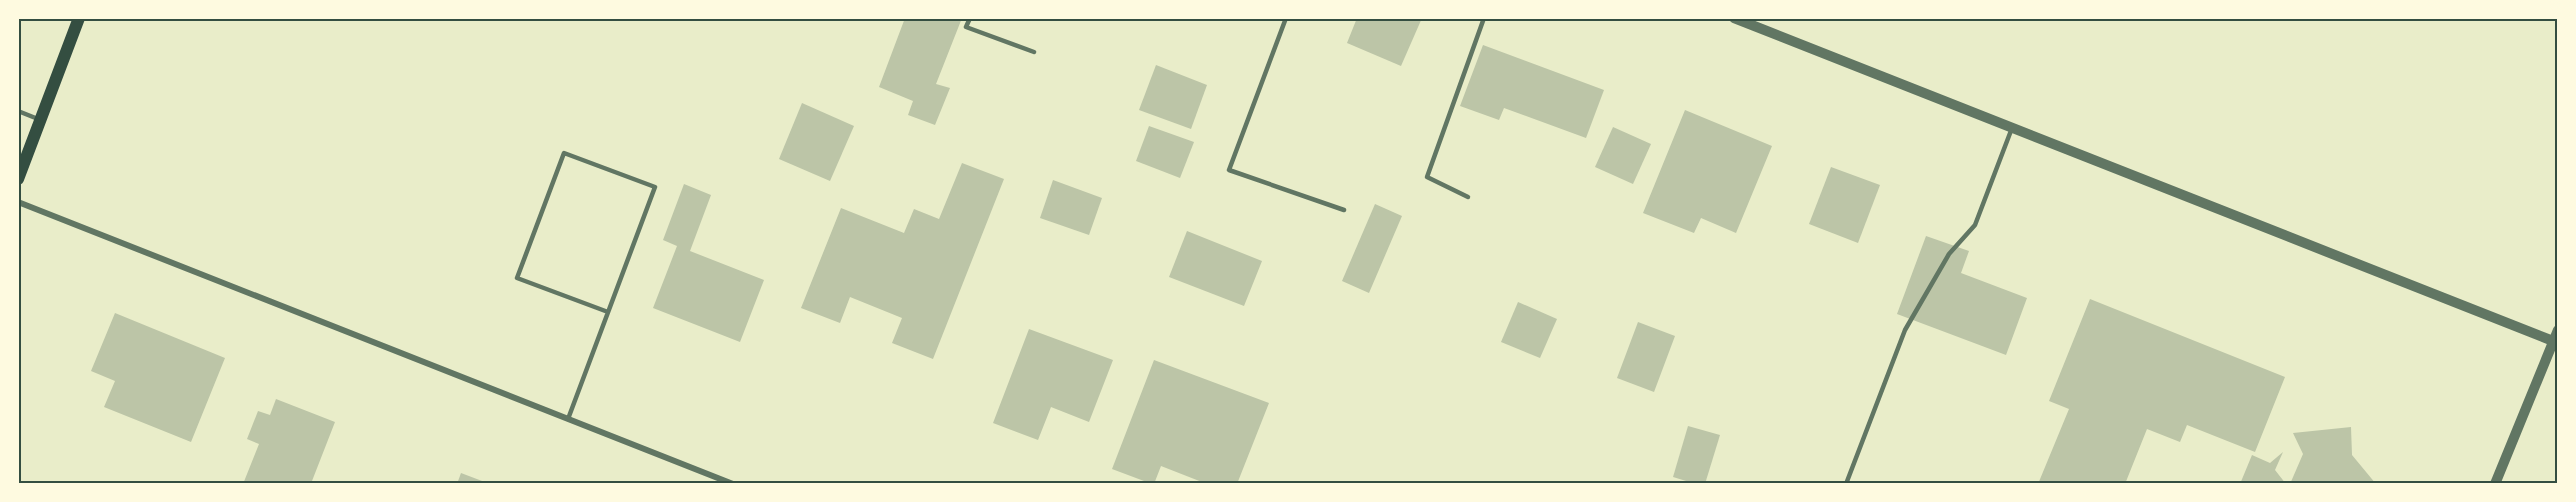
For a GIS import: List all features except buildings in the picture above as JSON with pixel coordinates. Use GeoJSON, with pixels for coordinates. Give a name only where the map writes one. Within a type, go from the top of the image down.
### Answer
{"type":"FeatureCollection","features":[{"type":"Feature","properties":{"kind":"main road"},"geometry":{"type":"LineString","coordinates":[[18,179],[79,18]]}},
{"type":"Feature","properties":{"kind":"street"},"geometry":{"type":"LineString","coordinates":[[1734,18],[2553,341]]}},
{"type":"Feature","properties":{"kind":"street"},"geometry":{"type":"LineString","coordinates":[[18,202],[733,484]]}},
{"type":"Feature","properties":{"kind":"street"},"geometry":{"type":"LineString","coordinates":[[2495,484],[2558,330]]}},
{"type":"Feature","properties":{"kind":"lane"},"geometry":{"type":"LineString","coordinates":[[969,18],[966,27],[1034,52]]}},
{"type":"Feature","properties":{"kind":"lane"},"geometry":{"type":"LineString","coordinates":[[1286,18],[1229,170],[1344,210]]}},
{"type":"Feature","properties":{"kind":"lane"},"geometry":{"type":"LineString","coordinates":[[1468,197],[1427,177],[1485,18]]}},
{"type":"Feature","properties":{"kind":"lane"},"geometry":{"type":"LineString","coordinates":[[18,111],[41,120]]}},
{"type":"Feature","properties":{"kind":"lane"},"geometry":{"type":"LineString","coordinates":[[1846,484],[1905,330],[1949,254],[1975,225],[2012,128]]}},
{"type":"Feature","properties":{"kind":"lane"},"geometry":{"type":"LineString","coordinates":[[568,419],[655,187],[564,153],[517,278],[608,312]]}}]}
